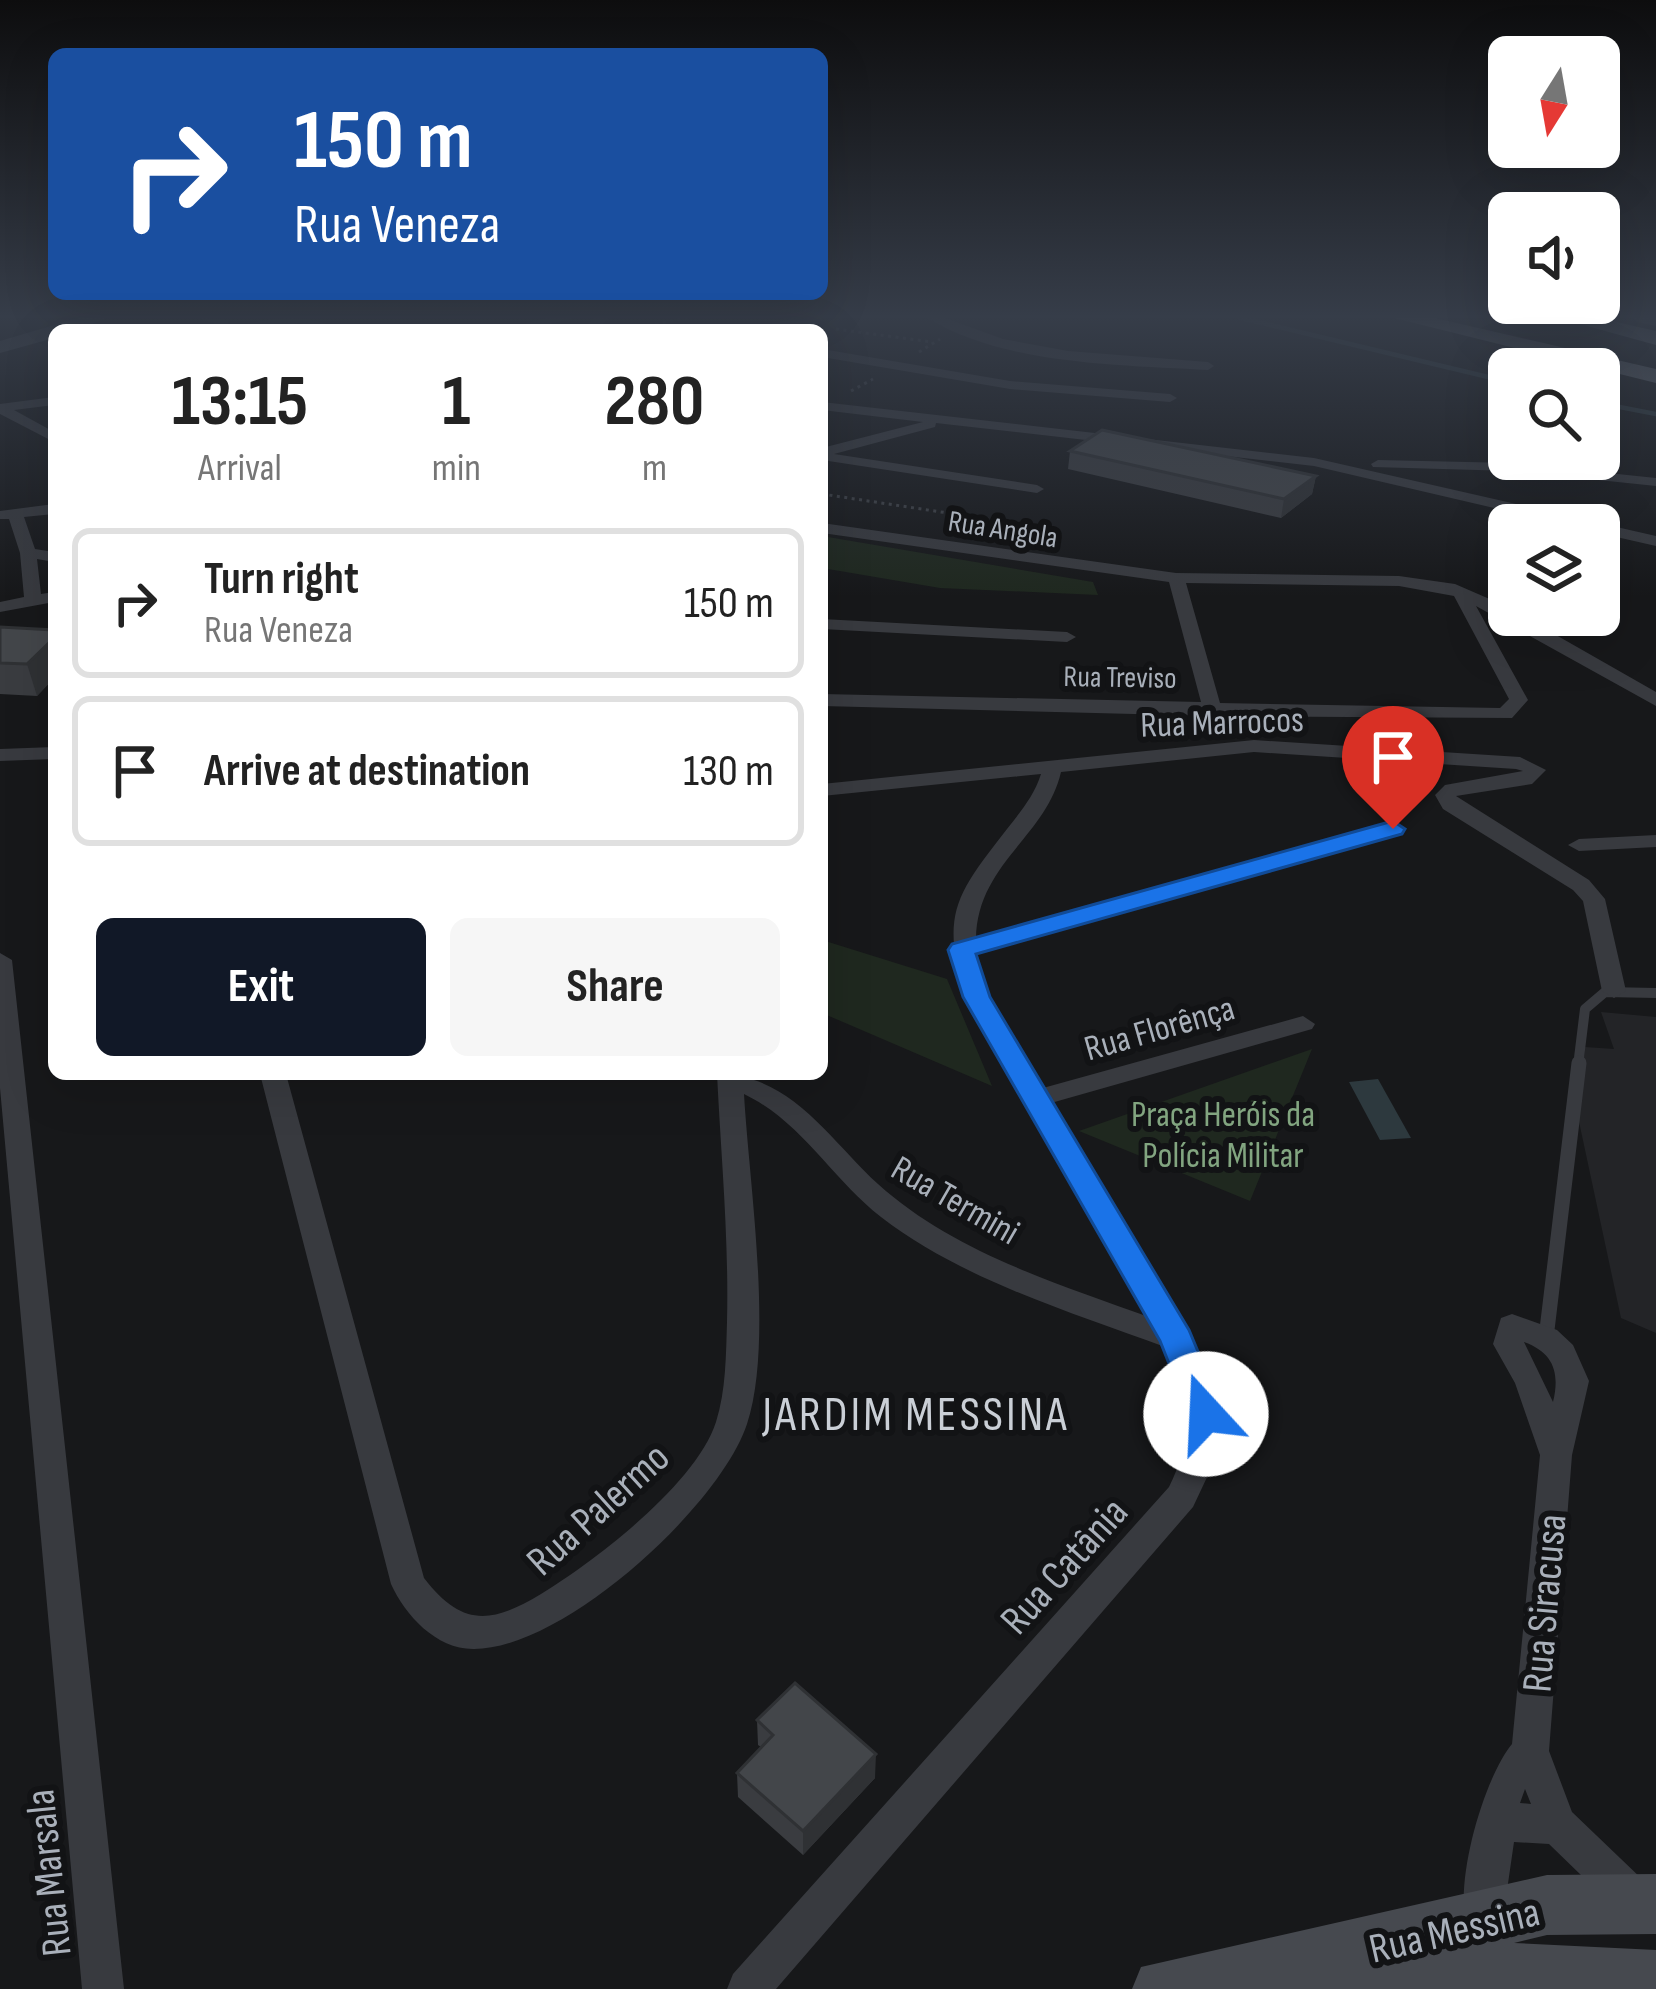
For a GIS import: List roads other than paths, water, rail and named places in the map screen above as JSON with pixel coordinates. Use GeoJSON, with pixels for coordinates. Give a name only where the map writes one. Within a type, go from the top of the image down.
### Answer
{"type":"FeatureCollection","features":[{"type":"Feature","properties":{"kind":"main road","name":"Rua Messina"},"geometry":{"type":"LineString","coordinates":[[1481,1962],[1546,1905],[1646,1903]]}},
{"type":"Feature","properties":{"kind":"main road","name":"Rua Messina"},"geometry":{"type":"LineString","coordinates":[[1162,1989],[1254,1974],[1481,1962],[1656,1981]]}},
{"type":"Feature","properties":{"kind":"street"},"geometry":{"type":"LineString","coordinates":[[5,411],[48,434]]}},
{"type":"Feature","properties":{"kind":"street"},"geometry":{"type":"LineString","coordinates":[[858,411],[1314,462],[1469,470],[1528,468],[1656,482]]}},
{"type":"Feature","properties":{"kind":"street"},"geometry":{"type":"LineString","coordinates":[[828,453],[941,422]]}},
{"type":"Feature","properties":{"kind":"street"},"geometry":{"type":"LineString","coordinates":[[828,456],[1037,489]]}},
{"type":"Feature","properties":{"kind":"street"},"geometry":{"type":"LineString","coordinates":[[1314,462],[1656,541]]}},
{"type":"Feature","properties":{"kind":"street"},"geometry":{"type":"LineString","coordinates":[[1450,494],[1469,470]]}},
{"type":"Feature","properties":{"kind":"street"},"geometry":{"type":"LineString","coordinates":[[33,601],[28,553],[8,515],[48,510]]}},
{"type":"Feature","properties":{"kind":"street","name":"Rua Angola"},"geometry":{"type":"LineString","coordinates":[[828,529],[1176,578],[1399,581],[1460,592],[1656,700]]}},
{"type":"Feature","properties":{"kind":"street"},"geometry":{"type":"LineString","coordinates":[[28,553],[48,556]]}},
{"type":"Feature","properties":{"kind":"street"},"geometry":{"type":"LineString","coordinates":[[1176,578],[1213,710]]}},
{"type":"Feature","properties":{"kind":"street","name":"Rua Treviso"},"geometry":{"type":"LineString","coordinates":[[828,700],[1504,714],[1519,700],[1460,592]]}},
{"type":"Feature","properties":{"kind":"street"},"geometry":{"type":"LineString","coordinates":[[0,607],[48,598]]}},
{"type":"Feature","properties":{"kind":"street"},"geometry":{"type":"LineString","coordinates":[[828,609],[905,627]]}},
{"type":"Feature","properties":{"kind":"street"},"geometry":{"type":"LineString","coordinates":[[828,624],[1067,637]]}},
{"type":"Feature","properties":{"kind":"street"},"geometry":{"type":"LineString","coordinates":[[828,714],[849,700]]}},
{"type":"Feature","properties":{"kind":"street","name":"Rua Marrocos"},"geometry":{"type":"LineString","coordinates":[[828,789],[1254,746],[1532,766],[1536,770],[1526,780],[1452,789],[1445,795],[1450,805],[1581,885],[1594,899],[1614,991]]}},
{"type":"Feature","properties":{"kind":"street"},"geometry":{"type":"LineString","coordinates":[[0,755],[48,753]]}},
{"type":"Feature","properties":{"kind":"street","name":"Rua Catânia"},"geometry":{"type":"LineString","coordinates":[[748,1989],[1180,1497],[1207,1434],[1199,1388],[1177,1339],[976,997],[962,950],[960,928],[974,887],[1050,787],[1052,764]]}},
{"type":"Feature","properties":{"kind":"street"},"geometry":{"type":"LineString","coordinates":[[962,950],[1393,829]]}},
{"type":"Feature","properties":{"kind":"street"},"geometry":{"type":"LineString","coordinates":[[1579,845],[1656,841]]}},
{"type":"Feature","properties":{"kind":"street","name":"Rua Marsala"},"geometry":{"type":"LineString","coordinates":[[0,960],[6,1088],[103,1989]]}},
{"type":"Feature","properties":{"kind":"street","name":"Rua Florênça"},"geometry":{"type":"LineString","coordinates":[[1035,1100],[1303,1024]]}},
{"type":"Feature","properties":{"kind":"street","name":"Rua Palermo"},"geometry":{"type":"LineString","coordinates":[[275,1080],[408,1584],[428,1612],[470,1633],[498,1633],[565,1600],[656,1523],[696,1480],[730,1430],[742,1375],[730,1080]]}},
{"type":"Feature","properties":{"kind":"street","name":"Rua Termini"},"geometry":{"type":"LineString","coordinates":[[739,1080],[776,1096],[807,1120],[864,1188],[896,1214],[1084,1306],[1177,1339]]}},
{"type":"Feature","properties":{"kind":"street","name":"Rua Siracusa"},"geometry":{"type":"LineString","coordinates":[[1546,1338],[1562,1353],[1574,1381],[1556,1455],[1530,1751],[1558,1825]]}},
{"type":"Feature","properties":{"kind":"street","name":"Rua Siracusa"},"geometry":{"type":"LineString","coordinates":[[1481,1962],[1495,1830],[1512,1769],[1530,1751]]}},
{"type":"Feature","properties":{"kind":"street"},"geometry":{"type":"LineString","coordinates":[[1495,1830],[1512,1822],[1558,1825],[1646,1903]]}},
{"type":"Feature","properties":{"kind":"lane"},"geometry":{"type":"LineString","coordinates":[[1546,1338],[1576,1047],[1585,1009],[1593,999],[1614,991],[1656,993]]}},
{"type":"Feature","properties":{"kind":"waterway"},"geometry":{"type":"LineString","coordinates":[[1640,411],[1656,414]]}},
{"type":"Feature","properties":{"kind":"district","name":"JARDIM MESSINA"},"geometry":{"type":"Point","coordinates":[916,1413]}},
{"type":"Feature","properties":{"kind":"park label","name":"Praça Heróis da Polícia Militar"},"geometry":{"type":"Point","coordinates":[1223,1134]}}]}
